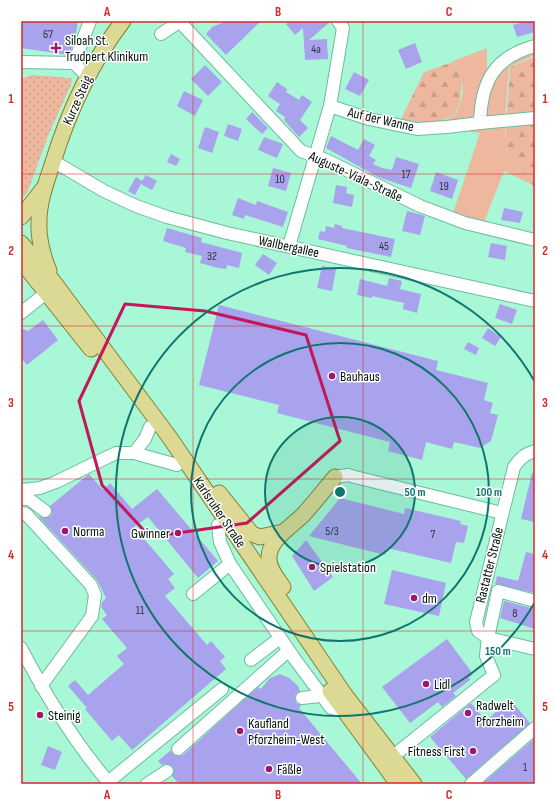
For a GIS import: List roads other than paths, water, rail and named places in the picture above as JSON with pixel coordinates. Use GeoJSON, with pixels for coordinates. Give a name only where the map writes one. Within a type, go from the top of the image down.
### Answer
{"type":"FeatureCollection","features":[{"type":"Feature","properties":{"kind":"main road","name":"Kurze Steig"},"geometry":{"type":"LineString","coordinates":[[50,287],[39,237],[40,210],[45,187],[68,118],[87,76],[123,21]]}},
{"type":"Feature","properties":{"kind":"main road","name":"Kurze Steig"},"geometry":{"type":"LineString","coordinates":[[21,216],[45,187]]}},
{"type":"Feature","properties":{"kind":"main road"},"geometry":{"type":"LineString","coordinates":[[21,225],[32,218],[40,210]]}},
{"type":"Feature","properties":{"kind":"main road","name":"Karlsruher Straße"},"geometry":{"type":"LineString","coordinates":[[21,243],[50,287],[177,465],[344,711],[398,784]]}},
{"type":"Feature","properties":{"kind":"main road","name":"Karlsruher Straße"},"geometry":{"type":"LineString","coordinates":[[21,261],[50,287],[170,438],[345,695],[414,784]]}},
{"type":"Feature","properties":{"kind":"main road"},"geometry":{"type":"LineString","coordinates":[[170,438],[222,496],[247,530],[260,537],[283,532]]}},
{"type":"Feature","properties":{"kind":"main road"},"geometry":{"type":"LineString","coordinates":[[335,478],[304,515],[283,532],[271,548],[269,555],[273,572],[297,607],[345,695]]}},
{"type":"Feature","properties":{"kind":"street"},"geometry":{"type":"LineString","coordinates":[[74,63],[90,21]]}},
{"type":"Feature","properties":{"kind":"street"},"geometry":{"type":"LineString","coordinates":[[161,34],[179,21]]}},
{"type":"Feature","properties":{"kind":"street","name":"Auguste-Viala-Straße"},"geometry":{"type":"LineString","coordinates":[[179,21],[301,151],[326,160],[420,206],[465,223],[535,240]]}},
{"type":"Feature","properties":{"kind":"street"},"geometry":{"type":"LineString","coordinates":[[289,246],[314,156],[330,106],[343,28],[338,21]]}},
{"type":"Feature","properties":{"kind":"street"},"geometry":{"type":"LineString","coordinates":[[480,122],[480,110],[492,74],[506,58],[520,50],[535,46]]}},
{"type":"Feature","properties":{"kind":"street"},"geometry":{"type":"LineString","coordinates":[[21,62],[74,63],[87,76]]}},
{"type":"Feature","properties":{"kind":"street","name":"Auf der Wanne"},"geometry":{"type":"LineString","coordinates":[[330,106],[369,119],[417,129],[535,118]]}},
{"type":"Feature","properties":{"kind":"street","name":"Wallbergallee"},"geometry":{"type":"LineString","coordinates":[[53,161],[104,191],[152,216],[534,298]]}},
{"type":"Feature","properties":{"kind":"street"},"geometry":{"type":"LineString","coordinates":[[21,313],[50,287]]}},
{"type":"Feature","properties":{"kind":"street"},"geometry":{"type":"LineString","coordinates":[[134,453],[145,439],[150,427]]}},
{"type":"Feature","properties":{"kind":"street","name":"Rastatter Straße"},"geometry":{"type":"LineString","coordinates":[[488,638],[478,631],[476,622],[502,513],[514,467],[519,460],[527,454],[535,451]]}},
{"type":"Feature","properties":{"kind":"street"},"geometry":{"type":"LineString","coordinates":[[21,490],[40,488],[56,482],[116,453],[134,453],[177,465]]}},
{"type":"Feature","properties":{"kind":"street"},"geometry":{"type":"LineString","coordinates":[[335,478],[348,475],[502,513]]}},
{"type":"Feature","properties":{"kind":"street"},"geometry":{"type":"LineString","coordinates":[[21,499],[29,499],[45,511]]}},
{"type":"Feature","properties":{"kind":"street"},"geometry":{"type":"LineString","coordinates":[[21,513],[26,514],[76,568],[91,585],[95,595],[92,616],[41,686]]}},
{"type":"Feature","properties":{"kind":"street"},"geometry":{"type":"LineString","coordinates":[[218,525],[220,542],[230,564],[288,651],[320,696],[331,708],[344,711]]}},
{"type":"Feature","properties":{"kind":"street"},"geometry":{"type":"LineString","coordinates":[[193,594],[230,564]]}},
{"type":"Feature","properties":{"kind":"street"},"geometry":{"type":"LineString","coordinates":[[392,757],[494,675],[486,656],[488,638],[498,591],[535,601]]}},
{"type":"Feature","properties":{"kind":"street"},"geometry":{"type":"LineString","coordinates":[[251,660],[280,638]]}},
{"type":"Feature","properties":{"kind":"street"},"geometry":{"type":"LineString","coordinates":[[488,638],[535,648]]}},
{"type":"Feature","properties":{"kind":"street"},"geometry":{"type":"LineString","coordinates":[[21,648],[41,686],[82,749],[109,783],[222,689]]}},
{"type":"Feature","properties":{"kind":"street"},"geometry":{"type":"LineString","coordinates":[[178,749],[266,679],[276,663],[288,651]]}},
{"type":"Feature","properties":{"kind":"street"},"geometry":{"type":"LineString","coordinates":[[302,698],[320,696]]}},
{"type":"Feature","properties":{"kind":"street"},"geometry":{"type":"LineString","coordinates":[[471,784],[535,728]]}},
{"type":"Feature","properties":{"kind":"street"},"geometry":{"type":"LineString","coordinates":[[147,784],[169,773],[160,784]]}},
{"type":"Feature","properties":{"kind":"place","name":"Siloah St. Trudpert Klinikum"},"geometry":{"type":"Point","coordinates":[56,48]}},
{"type":"Feature","properties":{"kind":"place","name":"Bauhaus"},"geometry":{"type":"Point","coordinates":[332,376]}},
{"type":"Feature","properties":{"kind":"place","name":"Norma"},"geometry":{"type":"Point","coordinates":[65,531]}},
{"type":"Feature","properties":{"kind":"place","name":"Gwinner"},"geometry":{"type":"Point","coordinates":[178,533]}},
{"type":"Feature","properties":{"kind":"place","name":"Spielstation"},"geometry":{"type":"Point","coordinates":[312,567]}},
{"type":"Feature","properties":{"kind":"place","name":"dm"},"geometry":{"type":"Point","coordinates":[414,598]}},
{"type":"Feature","properties":{"kind":"place","name":"Lidl"},"geometry":{"type":"Point","coordinates":[426,684]}},
{"type":"Feature","properties":{"kind":"place","name":"Radwelt Pforzheim"},"geometry":{"type":"Point","coordinates":[468,713]}},
{"type":"Feature","properties":{"kind":"place","name":"Steinig"},"geometry":{"type":"Point","coordinates":[40,715]}},
{"type":"Feature","properties":{"kind":"place","name":"Kaufland Pforzheim-West"},"geometry":{"type":"Point","coordinates":[240,731]}},
{"type":"Feature","properties":{"kind":"place","name":"Fitness First"},"geometry":{"type":"Point","coordinates":[473,751]}},
{"type":"Feature","properties":{"kind":"place","name":"Fäßle"},"geometry":{"type":"Point","coordinates":[269,769]}}]}
